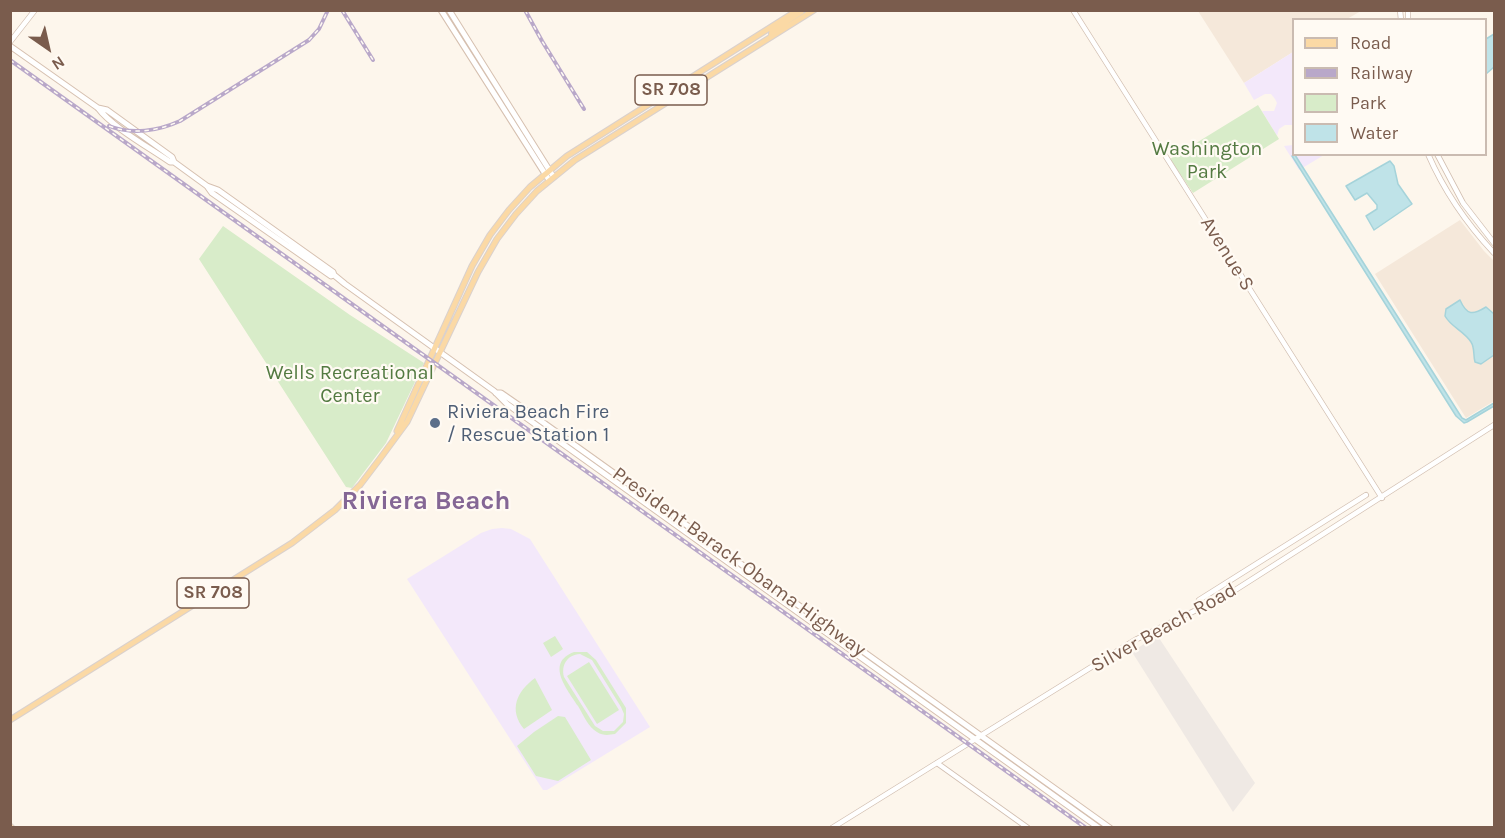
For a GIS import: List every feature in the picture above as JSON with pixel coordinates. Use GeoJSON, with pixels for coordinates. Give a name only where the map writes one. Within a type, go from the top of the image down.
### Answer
{"type":"FeatureCollection","features":[{"type":"Feature","properties":{"kind":"main road"},"geometry":{"type":"LineString","coordinates":[[441,10],[547,171]]}},
{"type":"Feature","properties":{"kind":"main road"},"geometry":{"type":"LineString","coordinates":[[449,10],[551,178]]}},
{"type":"Feature","properties":{"kind":"main road"},"geometry":{"type":"LineString","coordinates":[[771,37],[772,32],[800,14],[800,10]]}},
{"type":"Feature","properties":{"kind":"main road","name":"SR 708"},"geometry":{"type":"LineString","coordinates":[[437,350],[472,266],[490,235],[514,204],[547,171],[580,147],[800,10]]}},
{"type":"Feature","properties":{"kind":"main road","name":"SR 708"},"geometry":{"type":"LineString","coordinates":[[10,720],[311,530],[337,509],[360,485],[396,434],[478,272],[497,239],[516,214],[551,178],[588,152],[814,10]]}},
{"type":"Feature","properties":{"kind":"main road"},"geometry":{"type":"LineString","coordinates":[[734,60],[734,56],[761,38],[762,33]]}},
{"type":"Feature","properties":{"kind":"main road","name":"President Barack Obama Highway"},"geometry":{"type":"LineString","coordinates":[[10,44],[98,108],[106,110],[172,157],[174,162],[207,186],[212,193],[299,255],[334,276],[496,393],[501,393],[527,411],[978,737]]}},
{"type":"Feature","properties":{"kind":"main road"},"geometry":{"type":"LineString","coordinates":[[978,737],[1099,828]]}},
{"type":"Feature","properties":{"kind":"main road"},"geometry":{"type":"LineString","coordinates":[[978,737],[1110,828]]}},
{"type":"Feature","properties":{"kind":"street"},"geometry":{"type":"LineString","coordinates":[[10,44],[35,10]]}},
{"type":"Feature","properties":{"kind":"street","name":"Avenue S"},"geometry":{"type":"LineString","coordinates":[[1073,10],[1382,498]]}},
{"type":"Feature","properties":{"kind":"street"},"geometry":{"type":"LineString","coordinates":[[1429,156],[1456,207],[1494,253]]}},
{"type":"Feature","properties":{"kind":"street"},"geometry":{"type":"LineString","coordinates":[[1438,156],[1463,203],[1494,243]]}},
{"type":"Feature","properties":{"kind":"street","name":"Silver Beach Road"},"geometry":{"type":"LineString","coordinates":[[832,828],[1135,639],[1229,594],[1494,425]]}},
{"type":"Feature","properties":{"kind":"street","name":"Silver Beach Road"},"geometry":{"type":"LineString","coordinates":[[1199,600],[1366,495]]}},
{"type":"Feature","properties":{"kind":"street"},"geometry":{"type":"LineString","coordinates":[[937,763],[1028,828]]}},
{"type":"Feature","properties":{"kind":"shaded area"},"geometry":{"type":"Polygon","coordinates":[[[1198,11],[1361,11],[1349,18],[1292,18],[1292,53],[1244,83],[1198,11]]]}},
{"type":"Feature","properties":{"kind":"shaded area"},"geometry":{"type":"Polygon","coordinates":[[[1292,53],[1292,125],[1285,125],[1279,129],[1277,136],[1262,111],[1274,111],[1277,103],[1275,99],[1271,94],[1265,94],[1254,100],[1244,83],[1292,53]]]}},
{"type":"Feature","properties":{"kind":"shaded area"},"geometry":{"type":"Polygon","coordinates":[[[1292,145],[1292,156],[1322,156],[1299,170],[1284,146],[1292,145]]]}},
{"type":"Feature","properties":{"kind":"shaded area"},"geometry":{"type":"Polygon","coordinates":[[[1460,220],[1494,261],[1494,401],[1466,418],[1375,274],[1460,220]]]}},
{"type":"Feature","properties":{"kind":"shaded area"},"geometry":{"type":"Polygon","coordinates":[[[502,528],[511,529],[530,539],[650,727],[547,790],[543,790],[407,579],[481,533],[502,528]]]}},
{"type":"Feature","properties":{"kind":"shaded area"},"geometry":{"type":"Polygon","coordinates":[[[1157,635],[1255,783],[1233,812],[1132,652],[1157,635]]]}},
{"type":"Feature","properties":{"kind":"green space","name":"Washington Park"},"geometry":{"type":"Polygon","coordinates":[[[1258,105],[1279,139],[1193,193],[1170,159],[1258,105]]]}},
{"type":"Feature","properties":{"kind":"green space","name":"Wells Recreational Center"},"geometry":{"type":"Polygon","coordinates":[[[223,226],[350,315],[424,363],[386,443],[352,488],[346,487],[199,259],[223,226]]]}},
{"type":"Feature","properties":{"kind":"green space"},"geometry":{"type":"Polygon","coordinates":[[[555,636],[563,649],[551,657],[543,643],[555,636]]]}},
{"type":"Feature","properties":{"kind":"green space"},"geometry":{"type":"Polygon","coordinates":[[[574,652],[587,652],[596,660],[626,708],[626,723],[615,734],[599,733],[586,720],[561,677],[561,663],[565,657],[574,652]],[[580,654],[572,656],[564,665],[564,677],[595,726],[603,731],[614,731],[623,722],[624,714],[592,660],[580,654]]]}},
{"type":"Feature","properties":{"kind":"green space"},"geometry":{"type":"Polygon","coordinates":[[[589,662],[619,710],[597,724],[567,676],[589,662]]]}},
{"type":"Feature","properties":{"kind":"green space"},"geometry":{"type":"Polygon","coordinates":[[[535,678],[552,710],[524,729],[516,715],[517,701],[523,689],[535,678]]]}},
{"type":"Feature","properties":{"kind":"green space"},"geometry":{"type":"Polygon","coordinates":[[[558,716],[565,717],[591,760],[558,781],[536,776],[517,746],[558,716]]]}},
{"type":"Feature","properties":{"kind":"water"},"geometry":{"type":"Polygon","coordinates":[[[1494,34],[1494,67],[1487,73],[1487,38],[1494,34]]]}},
{"type":"Feature","properties":{"kind":"water"},"geometry":{"type":"Polygon","coordinates":[[[1292,156],[1296,156],[1462,418],[1466,420],[1494,403],[1494,406],[1467,422],[1464,423],[1456,416],[1292,156]]]}},
{"type":"Feature","properties":{"kind":"water"},"geometry":{"type":"Polygon","coordinates":[[[1390,161],[1394,166],[1398,184],[1412,204],[1374,230],[1366,216],[1377,209],[1377,205],[1367,193],[1355,200],[1346,186],[1390,161]]]}},
{"type":"Feature","properties":{"kind":"water"},"geometry":{"type":"Polygon","coordinates":[[[1460,300],[1468,311],[1474,313],[1486,307],[1494,314],[1494,355],[1481,364],[1475,362],[1471,342],[1445,316],[1446,309],[1460,300]]]}},
{"type":"Feature","properties":{"kind":"railway"},"geometry":{"type":"LineString","coordinates":[[109,126],[145,131],[180,121],[309,40],[319,29],[328,10]]}},
{"type":"Feature","properties":{"kind":"railway"},"geometry":{"type":"LineString","coordinates":[[342,10],[373,60]]}},
{"type":"Feature","properties":{"kind":"railway"},"geometry":{"type":"LineString","coordinates":[[525,10],[584,109]]}},
{"type":"Feature","properties":{"kind":"railway"},"geometry":{"type":"LineString","coordinates":[[10,60],[1086,828]]}},
{"type":"Feature","properties":{"kind":"place","name":"Riviera Beach Fire / Rescue Station 1"},"geometry":{"type":"Point","coordinates":[435,423]}},
{"type":"Feature","properties":{"kind":"district","name":"Riviera Beach"},"geometry":{"type":"Point","coordinates":[426,502]}}]}
